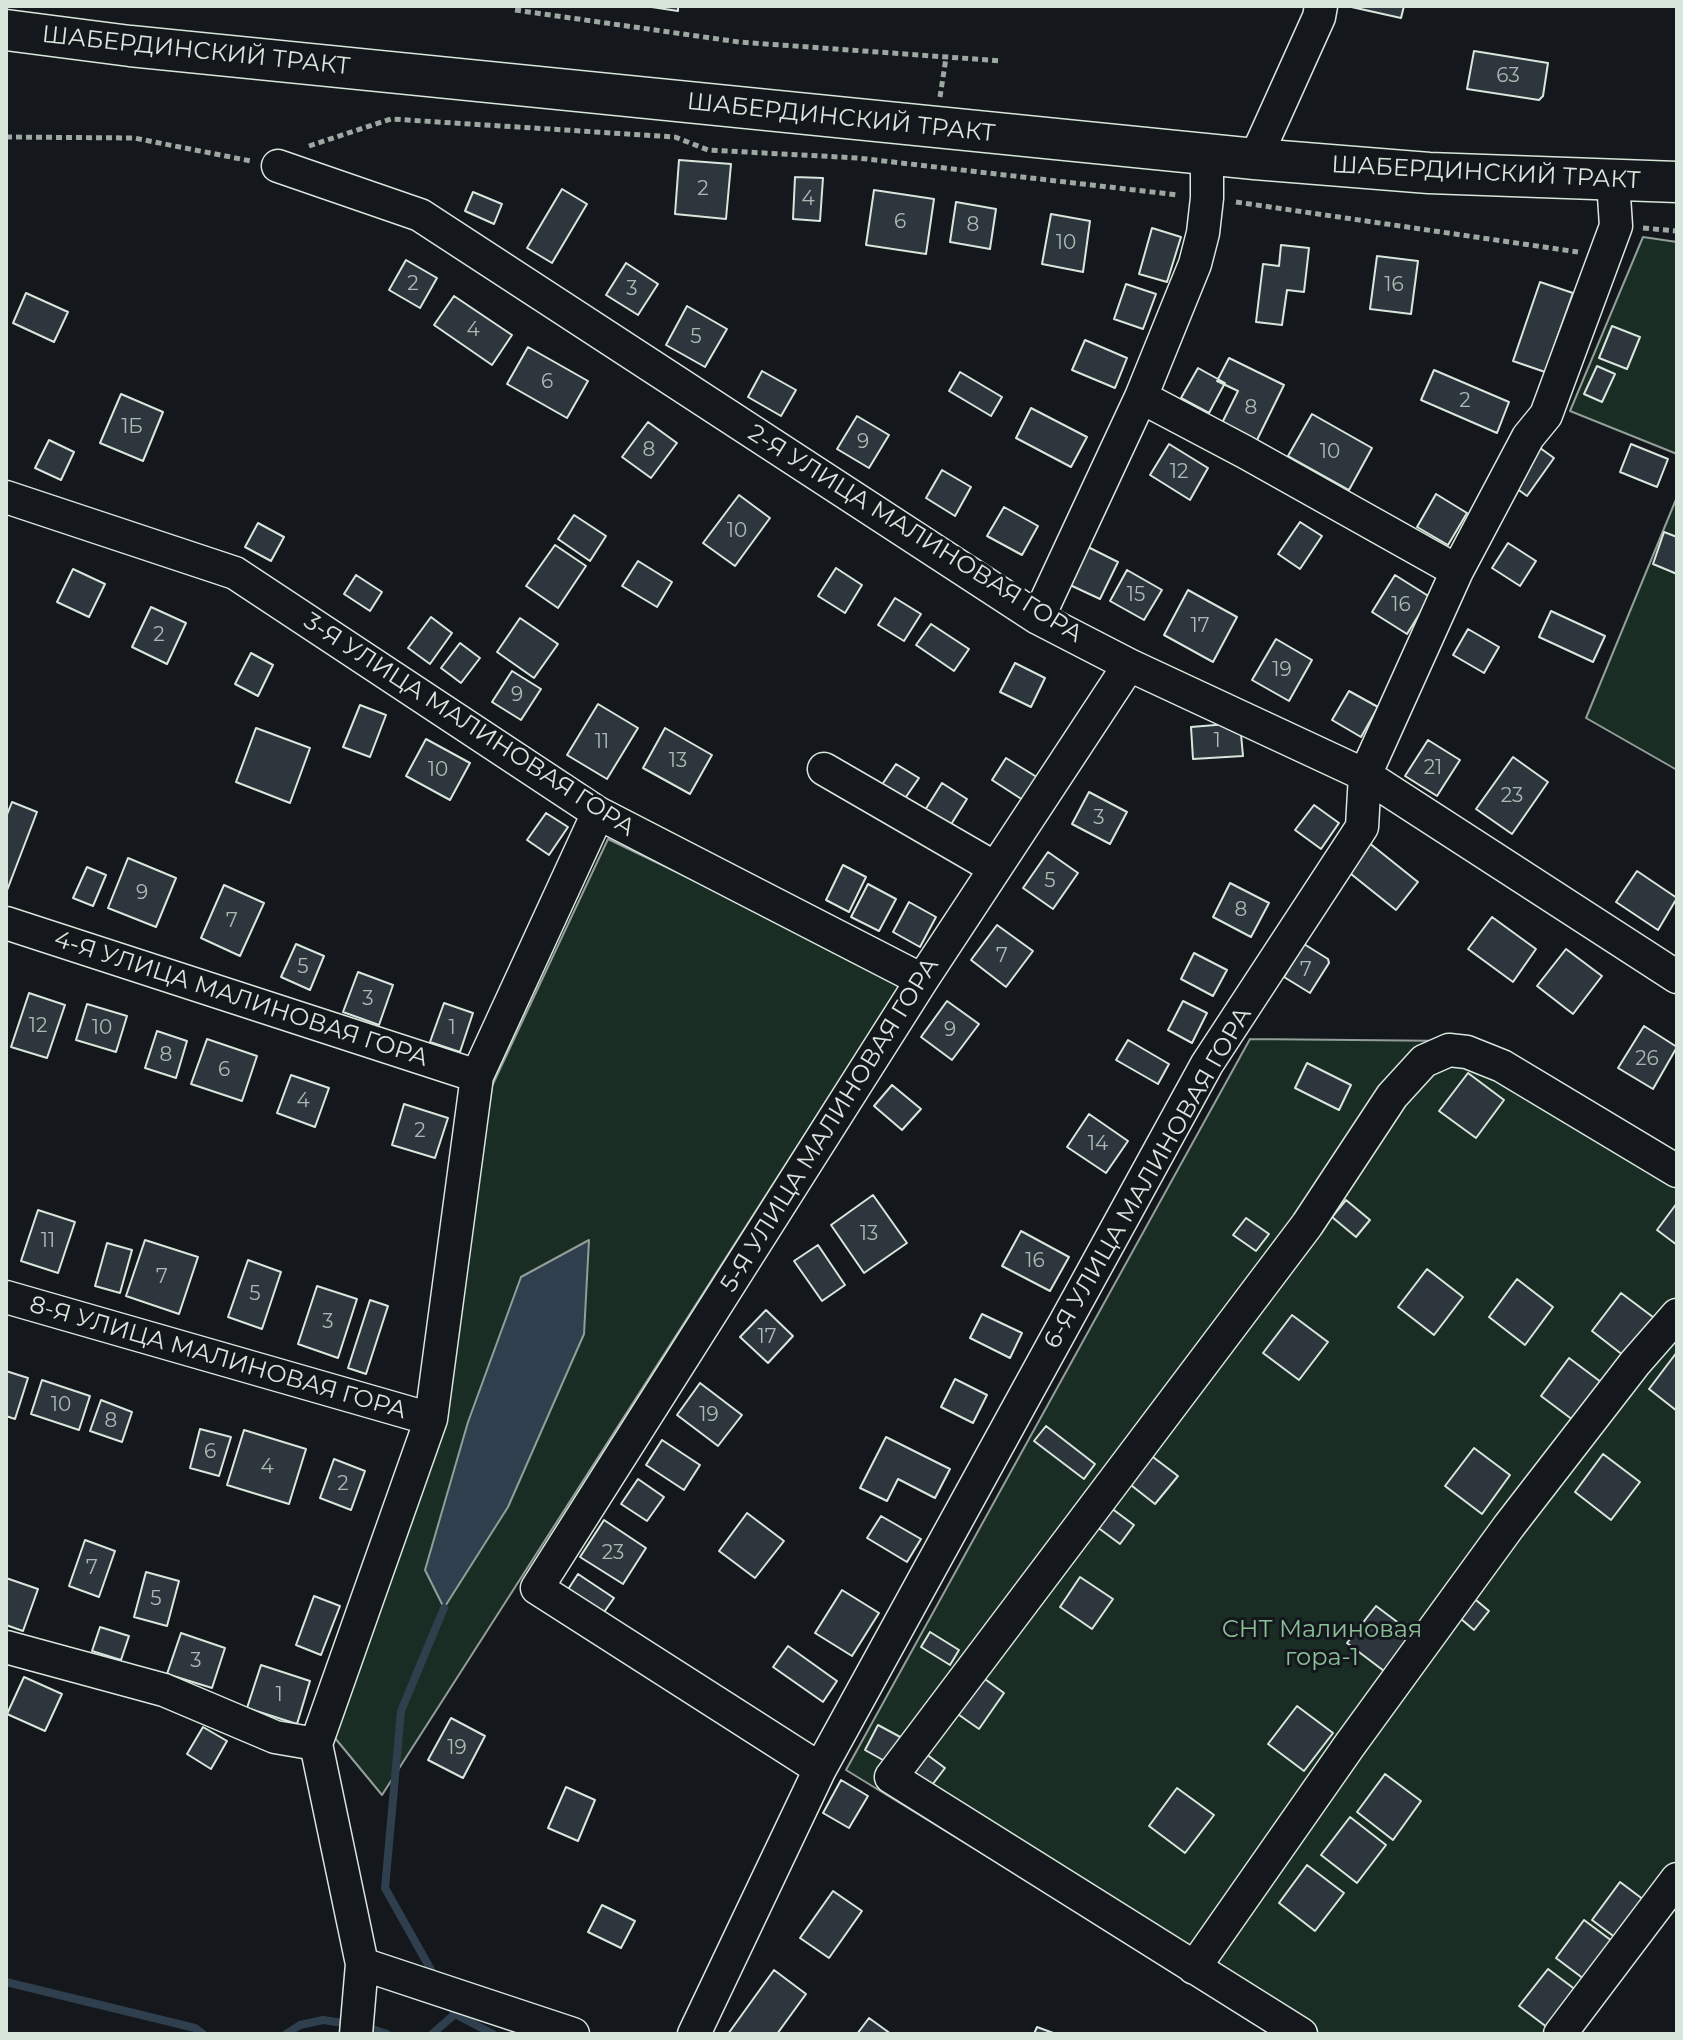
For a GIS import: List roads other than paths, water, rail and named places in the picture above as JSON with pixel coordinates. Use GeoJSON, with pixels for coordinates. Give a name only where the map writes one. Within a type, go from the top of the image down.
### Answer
{"type":"FeatureCollection","features":[{"type":"Feature","properties":{"kind":"main road","name":"ШАБЕРДИНСКИЙ ТРАКТ"},"geometry":{"type":"LineString","coordinates":[[17,23],[130,46],[1255,159],[1429,173],[1677,182]]}},
{"type":"Feature","properties":{"kind":"street"},"geometry":{"type":"LineString","coordinates":[[1255,159],[1319,17],[1321,6]]}},
{"type":"Feature","properties":{"kind":"street"},"geometry":{"type":"LineString","coordinates":[[1038,618],[1141,397],[1195,264],[1207,198],[1207,154]]}},
{"type":"Feature","properties":{"kind":"street","name":"2-Я УЛИЦА МАЛИНОВАЯ ГОРА"},"geometry":{"type":"LineString","coordinates":[[278,166],[420,215],[1038,618],[1129,665],[1365,775],[1677,977]]}},
{"type":"Feature","properties":{"kind":"street","name":"6-Я УЛИЦА МАЛИНОВАЯ ГОРА"},"geometry":{"type":"LineString","coordinates":[[694,2034],[820,1769],[1207,1064],[1362,827],[1365,775],[1457,571],[1528,437],[1546,415],[1616,226],[1613,181]]}},
{"type":"Feature","properties":{"kind":"street"},"geometry":{"type":"LineString","coordinates":[[1141,397],[1457,571]]}},
{"type":"Feature","properties":{"kind":"street","name":"3-Я УЛИЦА МАЛИНОВАЯ ГОРА"},"geometry":{"type":"LineString","coordinates":[[6,497],[235,573],[598,813],[922,980]]}},
{"type":"Feature","properties":{"kind":"street","name":"5-Я УЛИЦА МАЛИНОВАЯ ГОРА"},"geometry":{"type":"LineString","coordinates":[[820,1769],[537,1588],[922,980],[1129,665]]}},
{"type":"Feature","properties":{"kind":"street"},"geometry":{"type":"LineString","coordinates":[[824,769],[995,868]]}},
{"type":"Feature","properties":{"kind":"street"},"geometry":{"type":"LineString","coordinates":[[356,2034],[362,1964],[316,1744],[431,1419],[477,1076],[598,813]]}},
{"type":"Feature","properties":{"kind":"street","name":"4-Я УЛИЦА МАЛИНОВАЯ ГОРА"},"geometry":{"type":"LineString","coordinates":[[6,923],[477,1076]]}},
{"type":"Feature","properties":{"kind":"street"},"geometry":{"type":"LineString","coordinates":[[1301,2034],[891,1777],[1307,1225],[1392,1096],[1424,1061],[1449,1050],[1467,1052],[1502,1066],[1677,1171]]}},
{"type":"Feature","properties":{"kind":"street","name":"8-Я УЛИЦА МАЛИНОВАЯ ГОРА"},"geometry":{"type":"LineString","coordinates":[[6,1297],[431,1419]]}},
{"type":"Feature","properties":{"kind":"street"},"geometry":{"type":"LineString","coordinates":[[1194,1968],[1349,1746],[1509,1526],[1635,1363],[1677,1315]]}},
{"type":"Feature","properties":{"kind":"street"},"geometry":{"type":"LineString","coordinates":[[6,1647],[164,1690],[275,1737],[316,1744]]}},
{"type":"Feature","properties":{"kind":"street"},"geometry":{"type":"LineString","coordinates":[[1560,2034],[1677,1879]]}},
{"type":"Feature","properties":{"kind":"street"},"geometry":{"type":"LineString","coordinates":[[362,1964],[573,2034]]}},
{"type":"Feature","properties":{"kind":"water"},"geometry":{"type":"Polygon","coordinates":[[[589,1240],[584,1334],[508,1507],[444,1608],[425,1570],[468,1422],[521,1277],[589,1240]]]}},
{"type":"Feature","properties":{"kind":"waterway"},"geometry":{"type":"LineString","coordinates":[[435,1977],[385,1888],[401,1711],[444,1608]]}},
{"type":"Feature","properties":{"kind":"waterway"},"geometry":{"type":"LineString","coordinates":[[6,1982],[195,2028],[203,2034]]}},
{"type":"Feature","properties":{"kind":"waterway"},"geometry":{"type":"LineString","coordinates":[[449,2003],[455,2014],[493,2034]]}},
{"type":"Feature","properties":{"kind":"waterway"},"geometry":{"type":"LineString","coordinates":[[432,2034],[455,2014]]}},
{"type":"Feature","properties":{"kind":"waterway"},"geometry":{"type":"LineString","coordinates":[[286,2034],[300,2025],[323,2020],[350,2024]]}},
{"type":"Feature","properties":{"kind":"waterway"},"geometry":{"type":"LineString","coordinates":[[363,2026],[387,2034]]}},
{"type":"Feature","properties":{"kind":"park label","name":"СНТ Малиновая гора-1"},"geometry":{"type":"Point","coordinates":[1322,1644]}}]}
